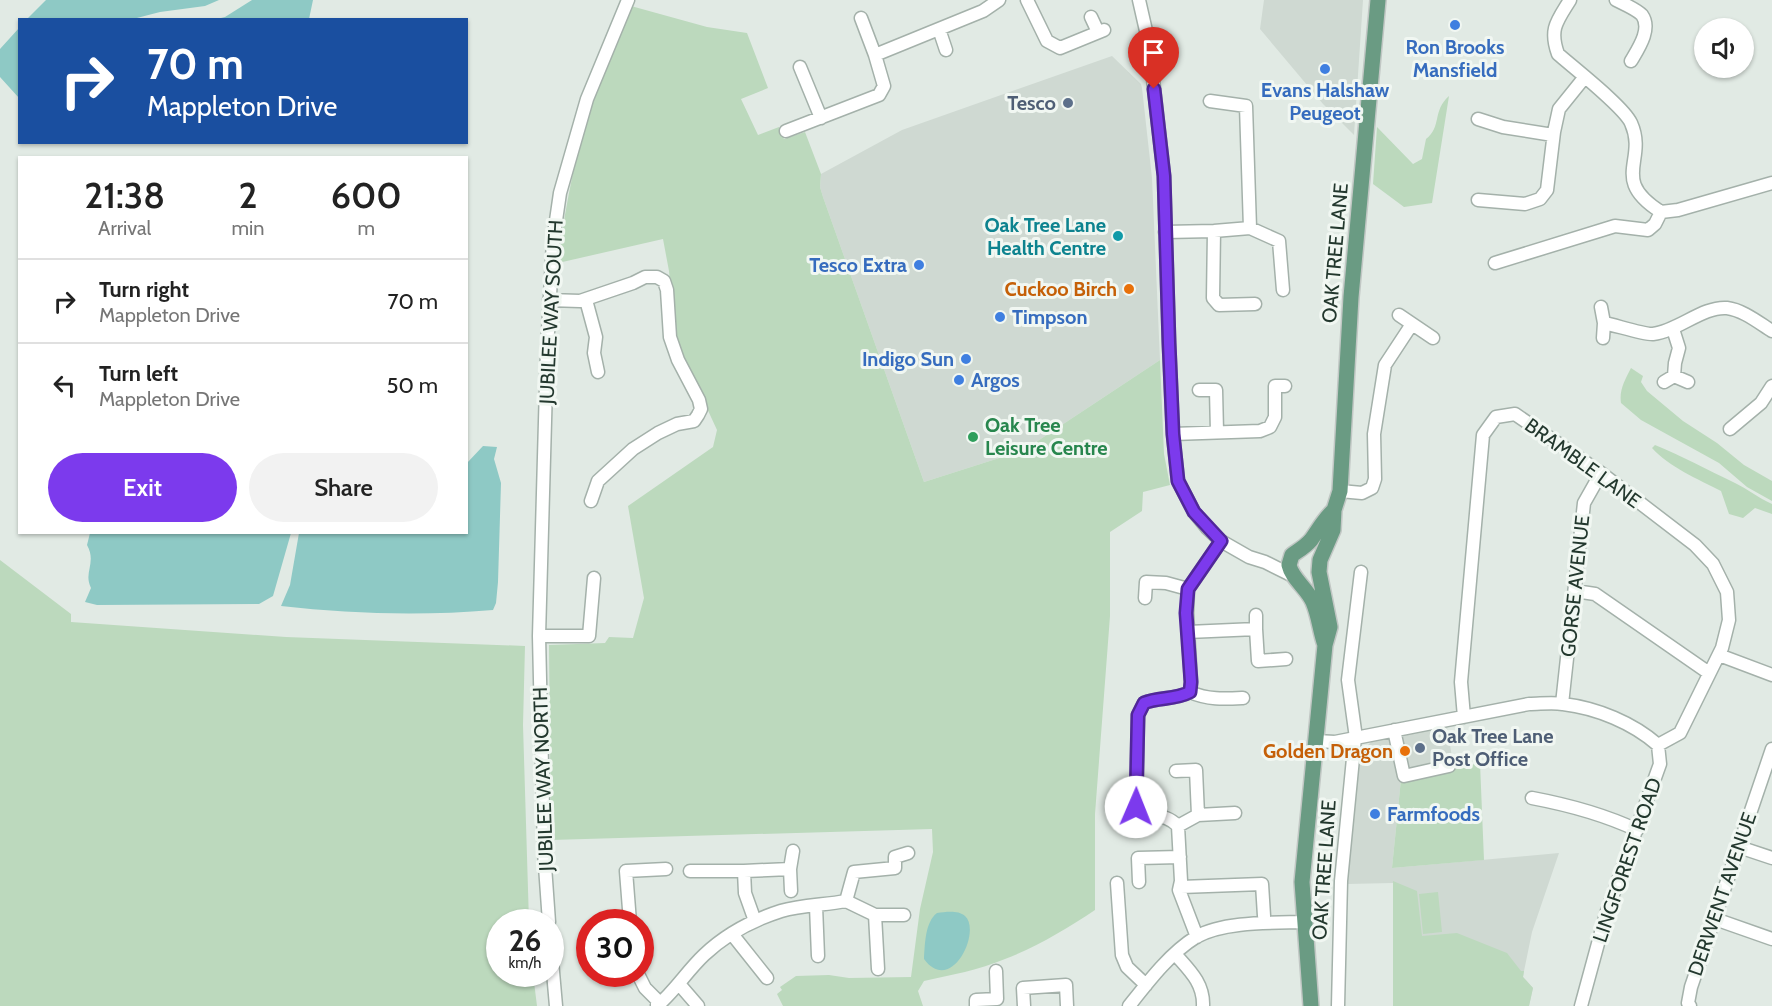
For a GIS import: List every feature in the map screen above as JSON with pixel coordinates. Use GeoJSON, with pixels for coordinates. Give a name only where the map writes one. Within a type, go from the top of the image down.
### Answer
{"type":"FeatureCollection","features":[{"type":"Feature","properties":{"kind":"main road","name":"OAK TREE LANE"},"geometry":{"type":"LineString","coordinates":[[1311,1006],[1302,882],[1325,645],[1330,627],[1320,566],[1333,530],[1334,510],[1340,491],[1351,297],[1378,0]]}},
{"type":"Feature","properties":{"kind":"main road","name":"OAK TREE LANE"},"geometry":{"type":"LineString","coordinates":[[1325,645],[1313,602],[1289,566],[1297,552],[1310,540],[1322,521],[1334,510]]}},
{"type":"Feature","properties":{"kind":"main road"},"geometry":{"type":"LineString","coordinates":[[1295,578],[1308,581],[1320,566],[1311,550],[1297,552]]}},
{"type":"Feature","properties":{"kind":"street","name":"JUBILEE WAY SOUTH"},"geometry":{"type":"LineString","coordinates":[[539,636],[549,300],[553,241],[560,193],[587,99],[628,0]]}},
{"type":"Feature","properties":{"kind":"street"},"geometry":{"type":"LineString","coordinates":[[875,55],[983,11],[999,0]]}},
{"type":"Feature","properties":{"kind":"street"},"geometry":{"type":"LineString","coordinates":[[1027,0],[1047,41],[1060,48],[1101,31],[1091,17]]}},
{"type":"Feature","properties":{"kind":"street"},"geometry":{"type":"LineString","coordinates":[[1139,0],[1149,44],[1164,176],[1173,434],[1178,481],[1200,520],[1221,541],[1295,578]]}},
{"type":"Feature","properties":{"kind":"street"},"geometry":{"type":"LineString","coordinates":[[1570,0],[1555,24],[1553,41],[1558,54],[1620,108],[1631,123],[1635,140],[1632,177],[1640,196],[1661,212],[1678,210],[1772,183]]}},
{"type":"Feature","properties":{"kind":"street"},"geometry":{"type":"LineString","coordinates":[[1616,0],[1641,14],[1645,22],[1645,32],[1638,57]]}},
{"type":"Feature","properties":{"kind":"street"},"geometry":{"type":"LineString","coordinates":[[786,131],[879,95],[884,86],[861,18]]}},
{"type":"Feature","properties":{"kind":"street"},"geometry":{"type":"LineString","coordinates":[[939,29],[946,50]]}},
{"type":"Feature","properties":{"kind":"street"},"geometry":{"type":"LineString","coordinates":[[800,67],[821,118]]}},
{"type":"Feature","properties":{"kind":"street"},"geometry":{"type":"LineString","coordinates":[[1484,204],[1526,204],[1540,200],[1547,190],[1553,135],[1559,109],[1584,78]]}},
{"type":"Feature","properties":{"kind":"street"},"geometry":{"type":"LineString","coordinates":[[1210,102],[1246,106],[1250,228]]}},
{"type":"Feature","properties":{"kind":"street"},"geometry":{"type":"LineString","coordinates":[[1478,119],[1503,128],[1553,135]]}},
{"type":"Feature","properties":{"kind":"street"},"geometry":{"type":"LineString","coordinates":[[1495,263],[1615,226],[1648,230],[1655,224],[1661,212]]}},
{"type":"Feature","properties":{"kind":"street"},"geometry":{"type":"LineString","coordinates":[[1165,232],[1250,228],[1279,241],[1283,290]]}},
{"type":"Feature","properties":{"kind":"street"},"geometry":{"type":"LineString","coordinates":[[1214,231],[1213,298],[1219,305],[1255,304]]}},
{"type":"Feature","properties":{"kind":"street"},"geometry":{"type":"LineString","coordinates":[[549,300],[586,300],[645,277],[657,277],[664,281],[667,290],[670,337],[701,409],[699,416],[694,420],[677,424],[633,448],[598,481],[591,501]]}},
{"type":"Feature","properties":{"kind":"street"},"geometry":{"type":"LineString","coordinates":[[586,300],[596,337],[594,353],[598,372]]}},
{"type":"Feature","properties":{"kind":"street"},"geometry":{"type":"LineString","coordinates":[[1601,308],[1604,323],[1603,338]]}},
{"type":"Feature","properties":{"kind":"street"},"geometry":{"type":"LineString","coordinates":[[1604,323],[1651,334],[1672,329],[1713,310],[1727,308],[1742,313],[1772,332]]}},
{"type":"Feature","properties":{"kind":"street"},"geometry":{"type":"LineString","coordinates":[[1399,315],[1433,338]]}},
{"type":"Feature","properties":{"kind":"street"},"geometry":{"type":"LineString","coordinates":[[1340,491],[1362,493],[1372,488],[1375,479],[1374,434],[1384,365],[1412,324]]}},
{"type":"Feature","properties":{"kind":"street"},"geometry":{"type":"LineString","coordinates":[[1672,329],[1679,348],[1669,379],[1688,382]]}},
{"type":"Feature","properties":{"kind":"street"},"geometry":{"type":"LineString","coordinates":[[1173,434],[1260,431],[1270,427],[1275,417],[1275,386],[1285,386]]}},
{"type":"Feature","properties":{"kind":"street"},"geometry":{"type":"LineString","coordinates":[[1730,429],[1746,423],[1772,386]]}},
{"type":"Feature","properties":{"kind":"street"},"geometry":{"type":"LineString","coordinates":[[1199,390],[1216,390],[1217,432]]}},
{"type":"Feature","properties":{"kind":"street","name":"BRAMBLE LANE"},"geometry":{"type":"LineString","coordinates":[[1464,717],[1461,682],[1483,435],[1496,417],[1515,414],[1601,473],[1695,545],[1713,564],[1727,592],[1729,620],[1719,655],[1680,733],[1658,745]]}},
{"type":"Feature","properties":{"kind":"street","name":"GORSE AVENUE"},"geometry":{"type":"LineString","coordinates":[[1562,704],[1584,502],[1601,473]]}},
{"type":"Feature","properties":{"kind":"street"},"geometry":{"type":"LineString","coordinates":[[1190,692],[1186,613],[1188,589],[1221,541]]}},
{"type":"Feature","properties":{"kind":"street"},"geometry":{"type":"LineString","coordinates":[[1265,562],[1297,552]]}},
{"type":"Feature","properties":{"kind":"street","name":"OAK TREE LANE"},"geometry":{"type":"LineString","coordinates":[[1338,1006],[1341,881],[1355,738],[1348,680],[1361,572]]}},
{"type":"Feature","properties":{"kind":"street"},"geometry":{"type":"LineString","coordinates":[[539,636],[589,636],[594,578]]}},
{"type":"Feature","properties":{"kind":"street"},"geometry":{"type":"LineString","coordinates":[[1145,598],[1146,582],[1166,582],[1188,589]]}},
{"type":"Feature","properties":{"kind":"street"},"geometry":{"type":"LineString","coordinates":[[1575,591],[1595,594],[1709,673]]}},
{"type":"Feature","properties":{"kind":"street"},"geometry":{"type":"LineString","coordinates":[[1256,615],[1258,661],[1286,659]]}},
{"type":"Feature","properties":{"kind":"street"},"geometry":{"type":"LineString","coordinates":[[1188,632],[1256,629]]}},
{"type":"Feature","properties":{"kind":"street","name":"JUBILEE WAY NORTH"},"geometry":{"type":"LineString","coordinates":[[539,636],[544,852],[548,909]]}},
{"type":"Feature","properties":{"kind":"street"},"geometry":{"type":"LineString","coordinates":[[1719,655],[1772,675]]}},
{"type":"Feature","properties":{"kind":"street"},"geometry":{"type":"LineString","coordinates":[[1190,692],[1202,698],[1243,698]]}},
{"type":"Feature","properties":{"kind":"street"},"geometry":{"type":"LineString","coordinates":[[1190,692],[1178,698],[1151,700],[1144,703],[1138,715],[1136,807],[1144,814],[1170,818],[1178,826],[1181,887],[1179,890],[1197,937]]}},
{"type":"Feature","properties":{"kind":"street"},"geometry":{"type":"LineString","coordinates":[[1316,741],[1331,743],[1529,704],[1562,704],[1613,718],[1642,731],[1658,745]]}},
{"type":"Feature","properties":{"kind":"street"},"geometry":{"type":"LineString","coordinates":[[1394,730],[1404,776],[1449,766]]}},
{"type":"Feature","properties":{"kind":"street","name":"LINGFOREST ROAD"},"geometry":{"type":"LineString","coordinates":[[1581,1006],[1606,914],[1660,764],[1658,745]]}},
{"type":"Feature","properties":{"kind":"street","name":"DERWENT AVENUE"},"geometry":{"type":"LineString","coordinates":[[1690,1006],[1688,1003],[1691,987],[1739,847],[1768,773],[1772,749]]}},
{"type":"Feature","properties":{"kind":"street"},"geometry":{"type":"LineString","coordinates":[[1176,771],[1196,770],[1198,815]]}},
{"type":"Feature","properties":{"kind":"street"},"geometry":{"type":"LineString","coordinates":[[1532,798],[1604,815],[1637,830]]}},
{"type":"Feature","properties":{"kind":"street"},"geometry":{"type":"LineString","coordinates":[[1178,826],[1198,815],[1235,813]]}},
{"type":"Feature","properties":{"kind":"street"},"geometry":{"type":"LineString","coordinates":[[1739,847],[1772,858]]}},
{"type":"Feature","properties":{"kind":"street"},"geometry":{"type":"LineString","coordinates":[[791,891],[790,869],[793,851]]}},
{"type":"Feature","properties":{"kind":"street"},"geometry":{"type":"LineString","coordinates":[[846,901],[854,872],[895,868],[895,857],[908,853]]}},
{"type":"Feature","properties":{"kind":"street"},"geometry":{"type":"LineString","coordinates":[[1139,882],[1138,858],[1180,857]]}},
{"type":"Feature","properties":{"kind":"street"},"geometry":{"type":"LineString","coordinates":[[629,909],[626,871],[666,869]]}},
{"type":"Feature","properties":{"kind":"street"},"geometry":{"type":"LineString","coordinates":[[690,871],[790,869]]}},
{"type":"Feature","properties":{"kind":"street"},"geometry":{"type":"LineString","coordinates":[[744,871],[745,893],[755,921]]}},
{"type":"Feature","properties":{"kind":"street"},"geometry":{"type":"LineString","coordinates":[[1117,883],[1122,955],[1127,967],[1146,985]]}},
{"type":"Feature","properties":{"kind":"street"},"geometry":{"type":"LineString","coordinates":[[1181,887],[1262,884],[1264,916]]}},
{"type":"Feature","properties":{"kind":"street"},"geometry":{"type":"LineString","coordinates":[[657,1006],[702,956],[732,934],[755,921],[783,910],[846,901],[875,915],[904,915]]}},
{"type":"Feature","properties":{"kind":"street"},"geometry":{"type":"LineString","coordinates":[[816,906],[818,956]]}},
{"type":"Feature","properties":{"kind":"street"},"geometry":{"type":"LineString","coordinates":[[875,915],[878,969]]}},
{"type":"Feature","properties":{"kind":"street"},"geometry":{"type":"LineString","coordinates":[[1715,919],[1772,939]]}},
{"type":"Feature","properties":{"kind":"street"},"geometry":{"type":"LineString","coordinates":[[1129,1006],[1175,954],[1197,937],[1221,928],[1305,922]]}},
{"type":"Feature","properties":{"kind":"street"},"geometry":{"type":"LineString","coordinates":[[732,934],[767,978]]}},
{"type":"Feature","properties":{"kind":"street"},"geometry":{"type":"LineString","coordinates":[[1175,954],[1198,981],[1203,996],[1203,1006]]}},
{"type":"Feature","properties":{"kind":"street"},"geometry":{"type":"LineString","coordinates":[[976,1006],[975,1000],[997,999],[996,971]]}},
{"type":"Feature","properties":{"kind":"street"},"geometry":{"type":"LineString","coordinates":[[679,984],[698,1006]]}},
{"type":"Feature","properties":{"kind":"street"},"geometry":{"type":"LineString","coordinates":[[1024,1006],[1023,988],[1066,985],[1067,1006]]}},
{"type":"Feature","properties":{"kind":"street"},"geometry":{"type":"LineString","coordinates":[[554,987],[556,1006]]}},
{"type":"Feature","properties":{"kind":"street"},"geometry":{"type":"LineString","coordinates":[[644,987],[657,1000],[657,1006]]}},
{"type":"Feature","properties":{"kind":"shaded area"},"geometry":{"type":"Polygon","coordinates":[[[1264,0],[1363,0],[1354,135],[1323,104],[1260,29],[1264,0]]]}},
{"type":"Feature","properties":{"kind":"shaded area"},"geometry":{"type":"Polygon","coordinates":[[[1112,56],[1141,84],[1142,88],[1152,178],[1160,360],[1024,450],[924,482],[823,197],[820,187],[821,174],[902,130],[1112,56]]]}},
{"type":"Feature","properties":{"kind":"shaded area"},"geometry":{"type":"Polygon","coordinates":[[[1447,727],[1454,769],[1401,779],[1392,868],[1559,853],[1532,932],[1524,971],[1523,977],[1533,988],[1529,1006],[1393,1006],[1393,883],[1347,884],[1359,754],[1371,742],[1447,727]]]}},
{"type":"Feature","properties":{"kind":"green space"},"geometry":{"type":"Polygon","coordinates":[[[631,6],[707,27],[747,33],[768,88],[741,99],[758,135],[779,127],[784,139],[805,132],[821,174],[820,187],[823,197],[924,482],[1024,450],[1160,360],[1164,454],[1170,485],[1143,492],[1142,511],[1110,532],[1110,616],[1095,814],[1095,910],[1051,937],[1017,954],[975,969],[924,981],[918,991],[923,1006],[783,1006],[777,994],[782,990],[780,987],[796,976],[911,977],[920,909],[933,852],[932,829],[551,840],[549,645],[605,643],[609,637],[633,638],[644,598],[628,506],[713,447],[717,430],[675,339],[669,271],[663,239],[558,263],[572,179],[582,137],[598,85],[631,6]]]}},
{"type":"Feature","properties":{"kind":"green space"},"geometry":{"type":"Polygon","coordinates":[[[1449,96],[1432,203],[1404,207],[1373,184],[1377,127],[1413,164],[1422,159],[1426,139],[1434,129],[1440,107],[1449,96]]]}},
{"type":"Feature","properties":{"kind":"green space"},"geometry":{"type":"Polygon","coordinates":[[[1631,368],[1643,376],[1641,382],[1647,391],[1683,421],[1717,443],[1744,465],[1772,481],[1772,501],[1747,487],[1719,463],[1641,420],[1621,403],[1622,389],[1631,368]]]}},
{"type":"Feature","properties":{"kind":"green space"},"geometry":{"type":"Polygon","coordinates":[[[1655,445],[1740,485],[1772,504],[1772,514],[1755,508],[1743,518],[1729,514],[1721,491],[1667,461],[1652,448],[1655,445]]]}},
{"type":"Feature","properties":{"kind":"green space"},"geometry":{"type":"Polygon","coordinates":[[[0,560],[71,614],[71,622],[286,637],[525,646],[523,725],[529,909],[486,909],[486,987],[535,987],[537,1006],[0,1006],[0,560]]]}},
{"type":"Feature","properties":{"kind":"green space"},"geometry":{"type":"Polygon","coordinates":[[[1480,763],[1484,860],[1392,868],[1401,779],[1480,763]]]}},
{"type":"Feature","properties":{"kind":"green space"},"geometry":{"type":"Polygon","coordinates":[[[1393,881],[1417,891],[1422,936],[1457,933],[1507,953],[1521,971],[1524,971],[1523,977],[1533,988],[1529,1006],[1393,1006],[1393,881]]]}},
{"type":"Feature","properties":{"kind":"green space"},"geometry":{"type":"Polygon","coordinates":[[[1438,892],[1442,932],[1423,934],[1419,894],[1438,892]]]}},
{"type":"Feature","properties":{"kind":"water"},"geometry":{"type":"Polygon","coordinates":[[[46,0],[219,0],[205,6],[160,12],[137,18],[28,18],[46,0]]]}},
{"type":"Feature","properties":{"kind":"water"},"geometry":{"type":"Polygon","coordinates":[[[252,0],[313,0],[309,18],[221,18],[252,0]]]}},
{"type":"Feature","properties":{"kind":"water"},"geometry":{"type":"Polygon","coordinates":[[[18,29],[18,97],[0,77],[0,49],[18,29]]]}},
{"type":"Feature","properties":{"kind":"water"},"geometry":{"type":"Polygon","coordinates":[[[483,446],[497,447],[494,459],[501,483],[498,582],[493,610],[387,613],[281,606],[290,585],[299,534],[468,534],[468,462],[483,446]]]}},
{"type":"Feature","properties":{"kind":"water"},"geometry":{"type":"Polygon","coordinates":[[[90,534],[291,534],[273,596],[259,604],[97,605],[85,602],[91,588],[88,577],[91,557],[87,545],[90,534]]]}},
{"type":"Feature","properties":{"kind":"water"},"geometry":{"type":"Polygon","coordinates":[[[937,913],[959,913],[965,916],[969,924],[970,934],[967,946],[953,966],[944,970],[934,968],[924,959],[928,928],[937,913]]]}},
{"type":"Feature","properties":{"kind":"place","name":"Ron Brooks Mansfield"},"geometry":{"type":"Point","coordinates":[1455,25]}},
{"type":"Feature","properties":{"kind":"place","name":"Evans Halshaw Peugeot"},"geometry":{"type":"Point","coordinates":[1325,69]}},
{"type":"Feature","properties":{"kind":"place","name":"Tesco"},"geometry":{"type":"Point","coordinates":[1068,103]}},
{"type":"Feature","properties":{"kind":"place","name":"Oak Tree Lane Health Centre"},"geometry":{"type":"Point","coordinates":[1118,236]}},
{"type":"Feature","properties":{"kind":"place","name":"Tesco Extra"},"geometry":{"type":"Point","coordinates":[919,265]}},
{"type":"Feature","properties":{"kind":"place","name":"Cuckoo Birch"},"geometry":{"type":"Point","coordinates":[1129,289]}},
{"type":"Feature","properties":{"kind":"place","name":"Timpson"},"geometry":{"type":"Point","coordinates":[1000,317]}},
{"type":"Feature","properties":{"kind":"place","name":"Indigo Sun"},"geometry":{"type":"Point","coordinates":[966,359]}},
{"type":"Feature","properties":{"kind":"place","name":"Argos"},"geometry":{"type":"Point","coordinates":[959,380]}},
{"type":"Feature","properties":{"kind":"place","name":"Oak Tree Leisure Centre"},"geometry":{"type":"Point","coordinates":[973,437]}},
{"type":"Feature","properties":{"kind":"place","name":"Oak Tree Lane Post Office"},"geometry":{"type":"Point","coordinates":[1420,748]}},
{"type":"Feature","properties":{"kind":"place","name":"Golden Dragon"},"geometry":{"type":"Point","coordinates":[1405,751]}},
{"type":"Feature","properties":{"kind":"place","name":"Farmfoods"},"geometry":{"type":"Point","coordinates":[1375,814]}},
{"type":"Feature","properties":{"kind":"route"},"geometry":{"type":"LineString","coordinates":[[1136,807],[1138,715],[1144,703],[1151,700],[1178,698],[1190,692],[1186,613],[1188,589],[1221,541],[1194,512],[1178,481],[1173,434],[1164,176],[1154,89]]}}]}
